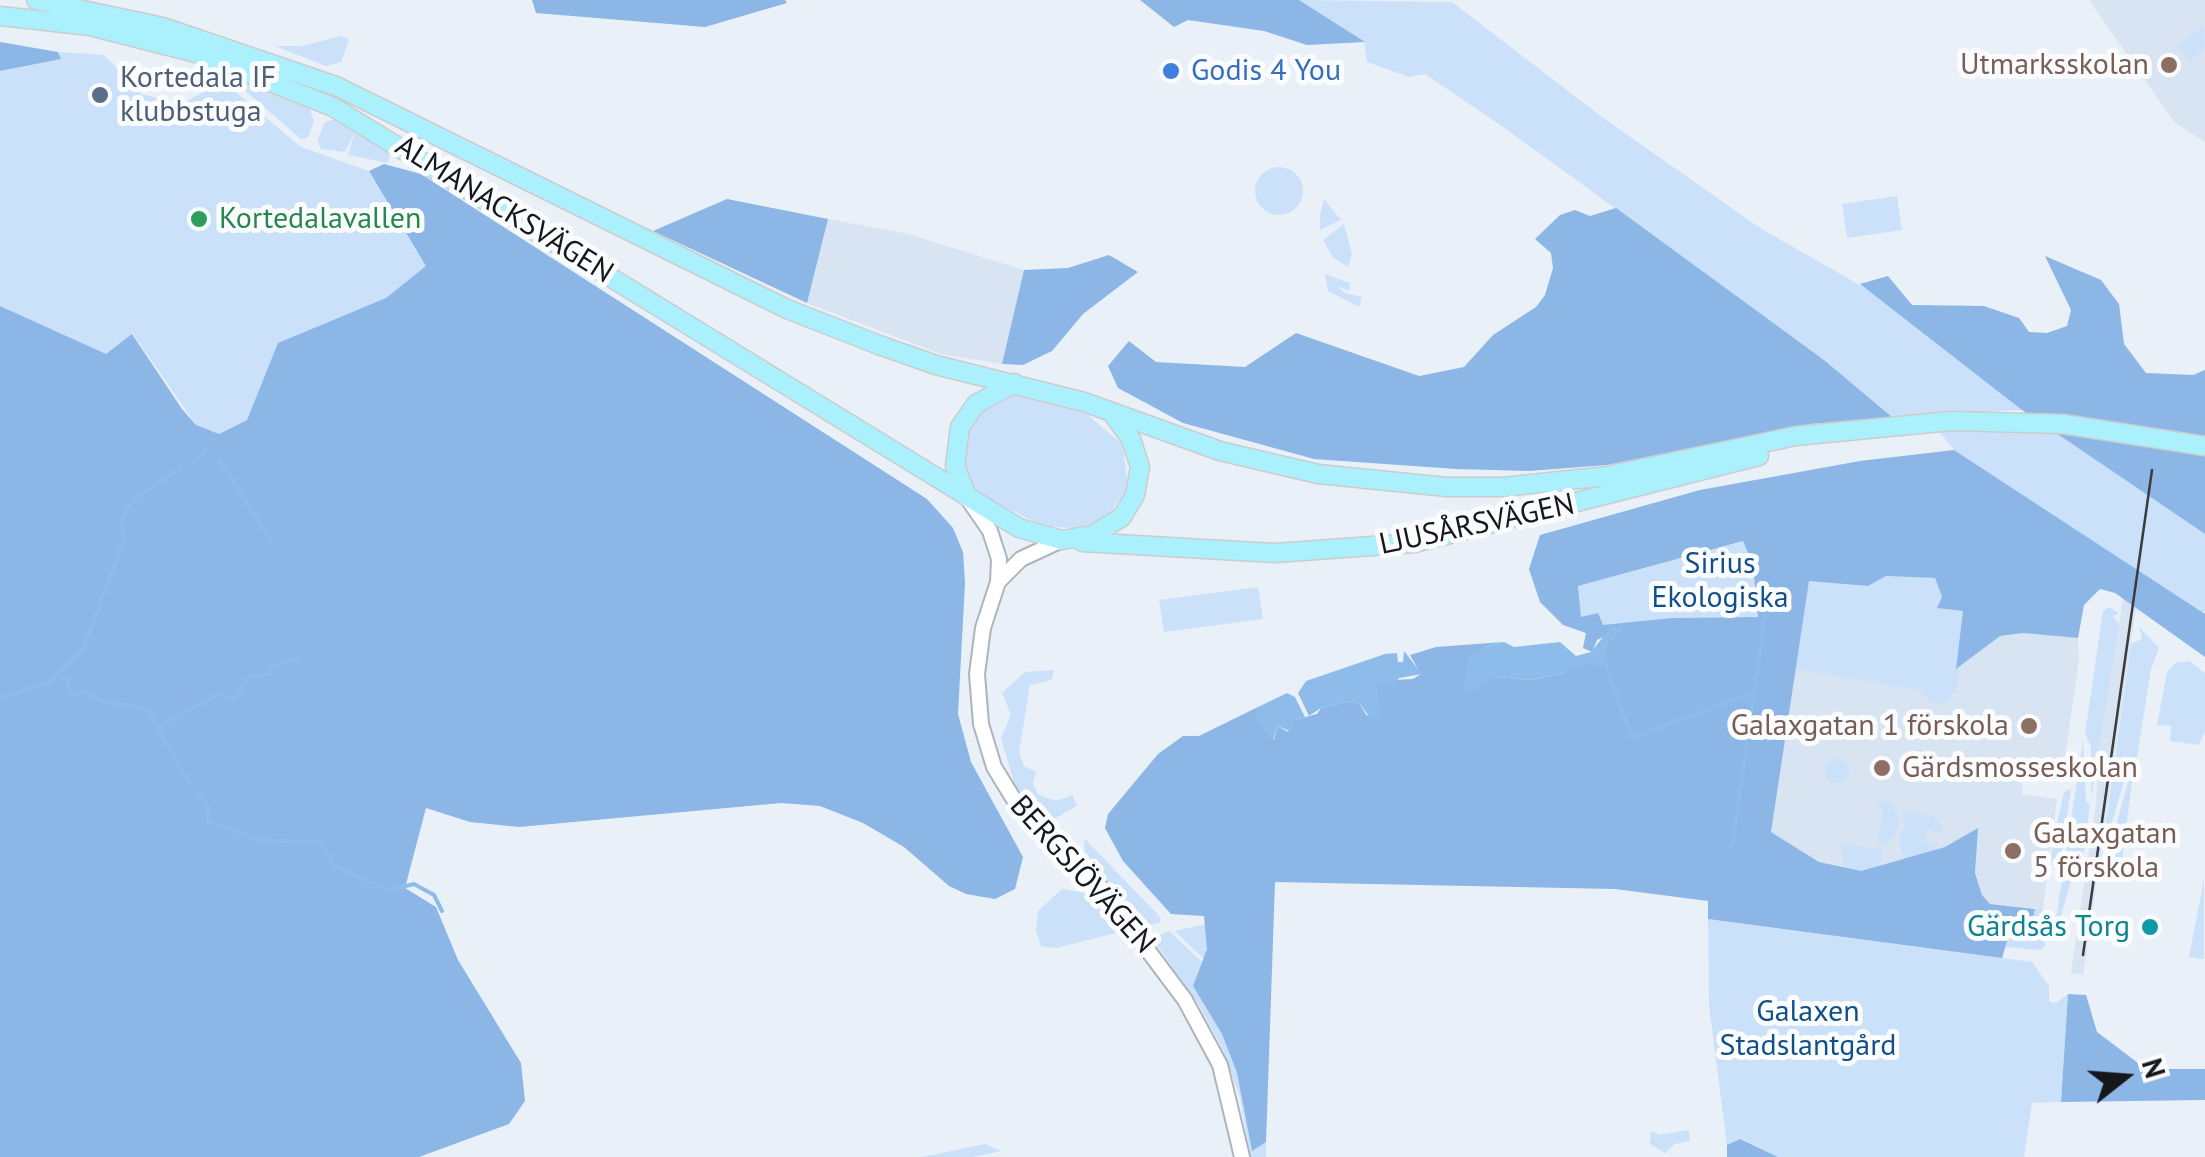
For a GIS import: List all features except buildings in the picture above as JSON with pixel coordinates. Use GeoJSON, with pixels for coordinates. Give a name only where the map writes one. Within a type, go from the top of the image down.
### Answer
{"type":"FeatureCollection","features":[{"type":"Feature","properties":{"kind":"main road","name":"ALMANACKSVÄGEN"},"geometry":{"type":"LineString","coordinates":[[36,0],[163,26],[336,86],[788,310],[936,365],[1014,383]]}},
{"type":"Feature","properties":{"kind":"main road","name":"ALMANACKSVÄGEN"},"geometry":{"type":"LineString","coordinates":[[0,16],[90,26],[182,50],[333,107],[968,498]]}},
{"type":"Feature","properties":{"kind":"main road"},"geometry":{"type":"LineString","coordinates":[[1014,383],[1110,411],[1138,458],[1135,495],[1114,525],[1062,540],[1019,528],[968,498],[955,466],[960,427],[976,404],[1014,383]]}},
{"type":"Feature","properties":{"kind":"main road","name":"LJUSÅRSVÄGEN"},"geometry":{"type":"LineString","coordinates":[[1110,411],[1259,462],[1335,477],[1447,487],[1588,479],[1796,436],[1918,423],[2005,421],[2137,432],[2205,446]]}},
{"type":"Feature","properties":{"kind":"main road","name":"LJUSÅRSVÄGEN"},"geometry":{"type":"LineString","coordinates":[[1062,540],[1275,553],[1414,543],[1804,446],[1822,435]]}},
{"type":"Feature","properties":{"kind":"street","name":"BERGSJÖVÄGEN"},"geometry":{"type":"LineString","coordinates":[[968,498],[997,546],[998,582],[986,618],[976,674],[981,724],[993,764],[1021,811],[1102,889],[1186,1000],[1222,1070],[1242,1157]]}},
{"type":"Feature","properties":{"kind":"street"},"geometry":{"type":"LineString","coordinates":[[998,582],[1021,559],[1062,540]]}},
{"type":"Feature","properties":{"kind":"shaded area"},"geometry":{"type":"Polygon","coordinates":[[[532,0],[787,3],[705,27],[536,13],[532,0]]]}},
{"type":"Feature","properties":{"kind":"shaded area"},"geometry":{"type":"Polygon","coordinates":[[[1140,0],[1299,0],[1365,42],[1307,45],[1264,31],[1188,20],[1174,27],[1140,0]]]}},
{"type":"Feature","properties":{"kind":"shaded area","name":"Utmarksskolan"},"geometry":{"type":"Polygon","coordinates":[[[2089,0],[2205,0],[2205,142],[2174,122],[2089,0]]]}},
{"type":"Feature","properties":{"kind":"shaded area"},"geometry":{"type":"Polygon","coordinates":[[[0,42],[58,52],[61,59],[0,71],[0,42]]]}},
{"type":"Feature","properties":{"kind":"shaded area"},"geometry":{"type":"Polygon","coordinates":[[[384,164],[421,174],[927,499],[953,528],[963,552],[965,583],[958,714],[971,762],[1023,857],[1015,889],[995,899],[966,894],[949,886],[904,847],[863,823],[820,806],[781,803],[519,827],[470,822],[426,808],[405,888],[436,907],[458,960],[521,1063],[525,1101],[509,1124],[419,1157],[0,1157],[0,306],[106,354],[132,334],[182,409],[196,425],[219,434],[247,420],[278,343],[386,298],[426,266],[369,171],[384,164]]]}},
{"type":"Feature","properties":{"kind":"shaded area"},"geometry":{"type":"Polygon","coordinates":[[[727,199],[828,219],[807,303],[653,231],[727,199]]]}},
{"type":"Feature","properties":{"kind":"shaded area"},"geometry":{"type":"Polygon","coordinates":[[[1616,208],[1824,360],[1892,417],[1810,424],[1607,465],[1529,471],[1456,469],[1314,459],[1183,423],[1118,388],[1108,366],[1129,341],[1156,362],[1245,367],[1296,333],[1419,376],[1464,367],[1493,335],[1536,307],[1545,295],[1553,268],[1551,253],[1535,239],[1560,215],[1575,210],[1590,216],[1616,208]]]}},
{"type":"Feature","properties":{"kind":"shaded area"},"geometry":{"type":"Polygon","coordinates":[[[828,219],[908,234],[1024,270],[1002,364],[941,354],[807,303],[828,219]]]}},
{"type":"Feature","properties":{"kind":"shaded area"},"geometry":{"type":"Polygon","coordinates":[[[1109,255],[1138,272],[1083,314],[1052,351],[1023,365],[1002,364],[1024,270],[1068,268],[1109,255]]]}},
{"type":"Feature","properties":{"kind":"shaded area"},"geometry":{"type":"Polygon","coordinates":[[[2045,256],[2101,280],[2119,304],[2124,344],[2146,373],[2193,375],[2205,370],[2205,534],[2022,410],[1860,284],[1888,276],[1912,305],[1984,306],[2019,318],[2029,332],[2047,333],[2067,326],[2071,310],[2045,256]]]}},
{"type":"Feature","properties":{"kind":"shaded area"},"geometry":{"type":"Polygon","coordinates":[[[1954,450],[2205,614],[2205,657],[2115,593],[2100,589],[2084,605],[2078,638],[2023,633],[2000,636],[1956,669],[1963,611],[1937,608],[1942,597],[1935,578],[1886,576],[1868,586],[1809,581],[1771,832],[1819,862],[1861,871],[1945,847],[1978,828],[1975,873],[1982,895],[1990,904],[2035,909],[2031,926],[2008,938],[2002,958],[1708,919],[1708,901],[1615,889],[1275,882],[1266,1142],[1252,1151],[1237,1073],[1222,1034],[1193,986],[1207,949],[1204,916],[1171,914],[1123,861],[1105,828],[1108,814],[1158,754],[1183,736],[1199,736],[1258,707],[1256,718],[1274,740],[1277,726],[1288,732],[1294,720],[1317,714],[1321,708],[1352,701],[1359,703],[1367,716],[1377,697],[1377,681],[1413,679],[1421,674],[1410,655],[1436,647],[1504,642],[1483,647],[1496,677],[1530,680],[1564,673],[1604,652],[1607,643],[1624,627],[1597,640],[1592,652],[1583,648],[1586,633],[1563,625],[1540,602],[1529,569],[1540,535],[1700,490],[1860,461],[1954,450]],[[1743,541],[1578,586],[1581,617],[1598,613],[1603,625],[1672,618],[1758,617],[1753,565],[1743,541]]]}},
{"type":"Feature","properties":{"kind":"shaded area"},"geometry":{"type":"Polygon","coordinates":[[[2135,525],[2136,607],[2083,975],[2071,973],[2096,804],[2099,746],[2135,525]]]}},
{"type":"Feature","properties":{"kind":"shaded area"},"geometry":{"type":"Polygon","coordinates":[[[1611,627],[1625,627],[1607,643],[1604,652],[1609,666],[1599,667],[1592,661],[1564,673],[1529,680],[1496,677],[1463,696],[1469,654],[1483,647],[1504,642],[1514,647],[1560,642],[1576,656],[1591,652],[1611,627]]]}},
{"type":"Feature","properties":{"kind":"shaded area","name":"Gärdsmosseskolan"},"geometry":{"type":"Polygon","coordinates":[[[2023,633],[2078,638],[2079,660],[2065,758],[2047,766],[2025,762],[2023,774],[2022,794],[2057,799],[2043,909],[1990,904],[1982,895],[1975,873],[1977,829],[1945,847],[1861,871],[1819,862],[1771,832],[1793,669],[1954,696],[1956,669],[1999,636],[2023,633]]]}},
{"type":"Feature","properties":{"kind":"shaded area"},"geometry":{"type":"Polygon","coordinates":[[[1404,651],[1422,674],[1399,678],[1394,686],[1377,681],[1380,716],[1372,720],[1359,703],[1352,701],[1321,708],[1309,716],[1298,693],[1306,681],[1385,654],[1397,653],[1398,662],[1403,662],[1404,651]]]}},
{"type":"Feature","properties":{"kind":"shaded area"},"geometry":{"type":"Polygon","coordinates":[[[1287,693],[1295,697],[1305,717],[1294,720],[1292,732],[1277,726],[1273,741],[1255,718],[1258,707],[1287,693]]]}},
{"type":"Feature","properties":{"kind":"shaded area"},"geometry":{"type":"Polygon","coordinates":[[[2068,994],[2086,995],[2097,1032],[2146,1069],[2205,1069],[2205,1100],[2061,1102],[2068,994]]]}},
{"type":"Feature","properties":{"kind":"shaded area"},"geometry":{"type":"Polygon","coordinates":[[[1740,1139],[1778,1157],[1727,1157],[1727,1145],[1740,1139]]]}},
{"type":"Feature","properties":{"kind":"green space"},"geometry":{"type":"Polygon","coordinates":[[[1299,0],[1452,2],[1602,117],[1760,228],[1884,299],[2022,410],[1892,417],[1824,360],[1506,129],[1425,74],[1409,77],[1367,62],[1364,42],[1299,0]]]}},
{"type":"Feature","properties":{"kind":"green space"},"geometry":{"type":"Polygon","coordinates":[[[2203,26],[2205,48],[2189,61],[2177,46],[2203,26]]]}},
{"type":"Feature","properties":{"kind":"green space"},"geometry":{"type":"Polygon","coordinates":[[[341,36],[349,39],[341,62],[326,66],[275,46],[302,46],[341,36]]]}},
{"type":"Feature","properties":{"kind":"green space","name":"Kortedalavallen"},"geometry":{"type":"Polygon","coordinates":[[[58,52],[104,55],[141,94],[182,104],[222,81],[301,147],[369,171],[427,266],[386,298],[352,314],[261,389],[247,420],[218,434],[196,425],[133,334],[106,355],[0,306],[0,71],[60,59],[58,52]]]}},
{"type":"Feature","properties":{"kind":"green space"},"geometry":{"type":"Polygon","coordinates":[[[222,71],[309,106],[314,122],[308,137],[301,139],[222,71]]]}},
{"type":"Feature","properties":{"kind":"green space"},"geometry":{"type":"Polygon","coordinates":[[[337,119],[391,151],[388,163],[348,155],[355,132],[345,152],[321,149],[317,141],[325,122],[337,119]]]}},
{"type":"Feature","properties":{"kind":"green space"},"geometry":{"type":"Polygon","coordinates":[[[1279,167],[1296,174],[1303,191],[1296,208],[1279,215],[1262,208],[1255,191],[1262,174],[1279,167]]]}},
{"type":"Feature","properties":{"kind":"green space"},"geometry":{"type":"Polygon","coordinates":[[[1897,196],[1902,230],[1847,238],[1842,204],[1897,196]]]}},
{"type":"Feature","properties":{"kind":"green space"},"geometry":{"type":"Polygon","coordinates":[[[1324,199],[1341,220],[1320,230],[1320,215],[1324,199]]]}},
{"type":"Feature","properties":{"kind":"green space"},"geometry":{"type":"Polygon","coordinates":[[[1344,224],[1352,254],[1348,267],[1333,257],[1323,240],[1344,224]]]}},
{"type":"Feature","properties":{"kind":"green space"},"geometry":{"type":"Polygon","coordinates":[[[1325,274],[1350,283],[1349,291],[1337,286],[1345,293],[1362,297],[1359,307],[1328,291],[1325,274]]]}},
{"type":"Feature","properties":{"kind":"green space"},"geometry":{"type":"Polygon","coordinates":[[[1012,395],[1055,401],[1087,414],[1123,445],[1128,488],[1106,519],[1078,529],[1040,525],[974,491],[958,453],[972,416],[993,400],[1012,395]]]}},
{"type":"Feature","properties":{"kind":"green space"},"geometry":{"type":"Polygon","coordinates":[[[1937,429],[2056,433],[2205,534],[2205,614],[1954,450],[1937,429]]]}},
{"type":"Feature","properties":{"kind":"green space","name":"Sirius Ekologiska"},"geometry":{"type":"Polygon","coordinates":[[[1743,541],[1753,565],[1759,617],[1672,618],[1603,626],[1581,618],[1578,586],[1743,541]]]}},
{"type":"Feature","properties":{"kind":"green space"},"geometry":{"type":"Polygon","coordinates":[[[1886,576],[1935,578],[1942,597],[1963,611],[1957,689],[1947,703],[1932,703],[1918,690],[1793,669],[1809,580],[1867,586],[1886,576]]]}},
{"type":"Feature","properties":{"kind":"green space"},"geometry":{"type":"Polygon","coordinates":[[[1258,587],[1263,619],[1164,632],[1159,600],[1258,587]]]}},
{"type":"Feature","properties":{"kind":"green space"},"geometry":{"type":"Polygon","coordinates":[[[2109,607],[2119,613],[2113,616],[2119,625],[2091,798],[2091,746],[2085,734],[2103,611],[2109,607]]]}},
{"type":"Feature","properties":{"kind":"green space"},"geometry":{"type":"Polygon","coordinates":[[[2139,627],[2159,648],[2151,669],[2137,757],[2127,771],[2101,859],[2131,644],[2142,639],[2139,627]]]}},
{"type":"Feature","properties":{"kind":"green space"},"geometry":{"type":"Polygon","coordinates":[[[2189,661],[2205,673],[2205,732],[2199,745],[2170,741],[2171,726],[2157,725],[2167,672],[2175,663],[2189,661]]]}},
{"type":"Feature","properties":{"kind":"green space"},"geometry":{"type":"Polygon","coordinates":[[[1054,670],[1052,680],[1030,685],[1019,752],[1024,766],[1036,772],[1033,784],[1039,795],[1056,801],[1073,795],[1076,805],[1080,804],[1056,818],[1039,812],[1015,786],[1001,738],[1011,715],[1002,693],[1025,672],[1054,670]]]}},
{"type":"Feature","properties":{"kind":"green space"},"geometry":{"type":"Polygon","coordinates":[[[2083,741],[2086,802],[2090,804],[2082,867],[2073,875],[2052,945],[2083,741]]]}},
{"type":"Feature","properties":{"kind":"green space"},"geometry":{"type":"Polygon","coordinates":[[[1837,759],[1849,771],[1837,783],[1825,771],[1837,759]]]}},
{"type":"Feature","properties":{"kind":"green space"},"geometry":{"type":"Polygon","coordinates":[[[2133,774],[2122,862],[2107,859],[2130,775],[2133,774]]]}},
{"type":"Feature","properties":{"kind":"green space"},"geometry":{"type":"Polygon","coordinates":[[[2071,789],[2056,873],[2051,857],[2055,831],[2064,792],[2071,789]]]}},
{"type":"Feature","properties":{"kind":"green space"},"geometry":{"type":"Polygon","coordinates":[[[1875,800],[1891,803],[1900,820],[1896,834],[1886,843],[1877,844],[1883,810],[1875,800]]]}},
{"type":"Feature","properties":{"kind":"green space"},"geometry":{"type":"Polygon","coordinates":[[[1903,810],[1933,816],[1943,828],[1941,833],[1929,828],[1924,841],[1937,846],[1933,853],[1906,866],[1898,841],[1904,827],[1903,810]]]}},
{"type":"Feature","properties":{"kind":"green space"},"geometry":{"type":"Polygon","coordinates":[[[1084,838],[1161,922],[1144,927],[1085,858],[1084,838]]]}},
{"type":"Feature","properties":{"kind":"green space"},"geometry":{"type":"Polygon","coordinates":[[[1840,843],[1883,850],[1877,876],[1845,870],[1840,843]]]}},
{"type":"Feature","properties":{"kind":"green space"},"geometry":{"type":"Polygon","coordinates":[[[2204,879],[2204,958],[2202,959],[2189,957],[2204,879]]]}},
{"type":"Feature","properties":{"kind":"green space"},"geometry":{"type":"Polygon","coordinates":[[[1062,889],[1086,893],[1124,931],[1056,948],[1041,946],[1036,931],[1038,911],[1062,889]]]}},
{"type":"Feature","properties":{"kind":"green space"},"geometry":{"type":"Polygon","coordinates":[[[2035,909],[2043,909],[2045,946],[2040,950],[2005,947],[2008,938],[2031,926],[2035,909]]]}},
{"type":"Feature","properties":{"kind":"green space","name":"Galaxen Stadslantgård"},"geometry":{"type":"Polygon","coordinates":[[[1708,919],[2032,962],[2049,986],[2049,1001],[2056,1003],[2068,994],[2061,1102],[2032,1103],[2024,1157],[1778,1157],[1741,1139],[1727,1145],[1709,1006],[1708,919]]]}},
{"type":"Feature","properties":{"kind":"green space"},"geometry":{"type":"Polygon","coordinates":[[[1215,922],[1209,964],[1175,931],[1215,922]]]}},
{"type":"Feature","properties":{"kind":"green space"},"geometry":{"type":"Polygon","coordinates":[[[1169,931],[1202,962],[1193,986],[1222,1034],[1237,1073],[1252,1150],[1266,1142],[1266,1157],[1250,1157],[1240,1097],[1223,1050],[1199,1005],[1152,938],[1169,931]]]}},
{"type":"Feature","properties":{"kind":"green space"},"geometry":{"type":"Polygon","coordinates":[[[1689,1130],[1690,1141],[1675,1144],[1665,1153],[1650,1144],[1651,1131],[1660,1135],[1689,1130]]]}},
{"type":"Feature","properties":{"kind":"green space"},"geometry":{"type":"Polygon","coordinates":[[[985,1144],[1001,1151],[973,1157],[922,1157],[985,1144]]]}},
{"type":"Feature","properties":{"kind":"waterway"},"geometry":{"type":"LineString","coordinates":[[194,462],[207,450]]}},
{"type":"Feature","properties":{"kind":"waterway"},"geometry":{"type":"LineString","coordinates":[[220,461],[271,540]]}},
{"type":"Feature","properties":{"kind":"waterway"},"geometry":{"type":"LineString","coordinates":[[0,699],[48,683],[84,647],[124,539],[122,518],[134,499],[181,468]]}},
{"type":"Feature","properties":{"kind":"waterway"},"geometry":{"type":"LineString","coordinates":[[1732,846],[1765,616]]}},
{"type":"Feature","properties":{"kind":"waterway"},"geometry":{"type":"LineString","coordinates":[[159,726],[220,694],[233,699],[250,677],[268,674],[272,668],[298,657]]}},
{"type":"Feature","properties":{"kind":"waterway"},"geometry":{"type":"LineString","coordinates":[[1606,666],[1632,738],[1753,693]]}},
{"type":"Feature","properties":{"kind":"waterway"},"geometry":{"type":"LineString","coordinates":[[58,676],[68,679],[69,692],[86,692],[101,701],[147,709],[189,783]]}},
{"type":"Feature","properties":{"kind":"waterway"},"geometry":{"type":"LineString","coordinates":[[196,792],[208,806],[208,821],[260,840],[322,843],[334,866],[388,890],[414,884],[434,895],[442,911]]}},
{"type":"Feature","properties":{"kind":"tram line"},"geometry":{"type":"LineString","coordinates":[[2083,955],[2152,470]]}},
{"type":"Feature","properties":{"kind":"place","name":"Utmarksskolan"},"geometry":{"type":"Point","coordinates":[2169,65]}},
{"type":"Feature","properties":{"kind":"place","name":"Godis 4 You"},"geometry":{"type":"Point","coordinates":[1171,71]}},
{"type":"Feature","properties":{"kind":"place","name":"Kortedala IF klubbstuga"},"geometry":{"type":"Point","coordinates":[100,95]}},
{"type":"Feature","properties":{"kind":"place","name":"Kortedalavallen"},"geometry":{"type":"Point","coordinates":[199,219]}},
{"type":"Feature","properties":{"kind":"place","name":"Galaxgatan 1 förskola"},"geometry":{"type":"Point","coordinates":[2029,726]}},
{"type":"Feature","properties":{"kind":"place","name":"Gärdsmosseskolan"},"geometry":{"type":"Point","coordinates":[1882,768]}},
{"type":"Feature","properties":{"kind":"place","name":"Galaxgatan 5 förskola"},"geometry":{"type":"Point","coordinates":[2013,851]}},
{"type":"Feature","properties":{"kind":"place","name":"Gärdsås Torg"},"geometry":{"type":"Point","coordinates":[2150,927]}}]}
